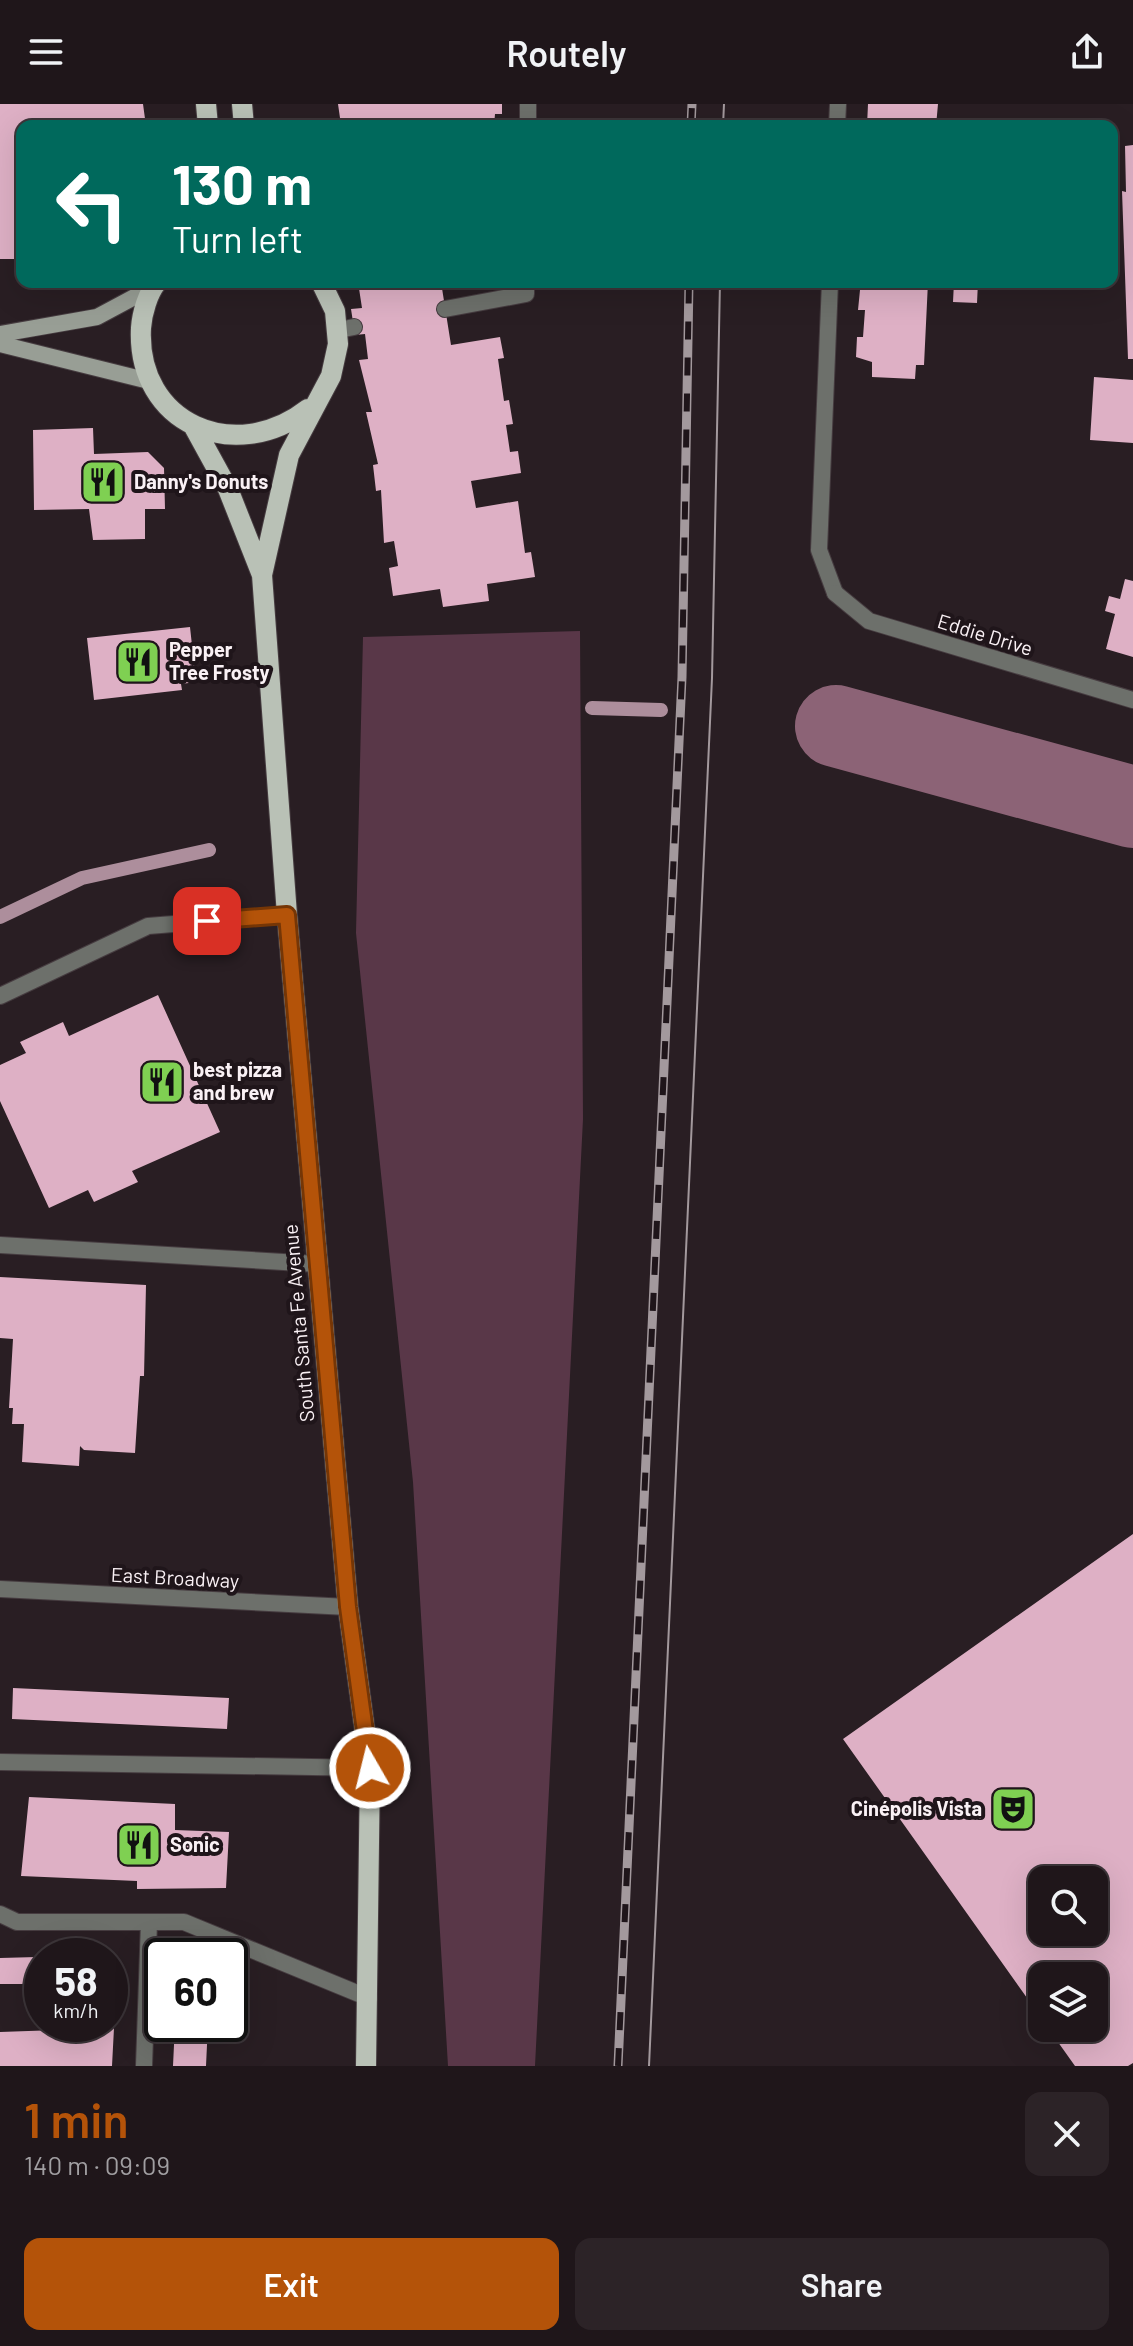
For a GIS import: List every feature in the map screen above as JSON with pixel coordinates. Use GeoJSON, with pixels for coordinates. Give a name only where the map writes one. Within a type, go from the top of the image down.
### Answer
{"type":"FeatureCollection","features":[{"type":"Feature","properties":{"kind":"main road"},"geometry":{"type":"LineString","coordinates":[[0,334],[97,317],[150,288]]}},
{"type":"Feature","properties":{"kind":"main road","name":"South Santa Fe Avenue"},"geometry":{"type":"LineString","coordinates":[[154,288],[141,317],[140,350],[149,381],[168,408],[194,427],[225,436],[257,436],[288,425],[314,404]]}},
{"type":"Feature","properties":{"kind":"main road","name":"South Santa Fe Avenue"},"geometry":{"type":"LineString","coordinates":[[324,288],[346,328],[331,376],[289,455],[262,575],[287,915],[348,1607],[370,1768],[366,2066]]}},
{"type":"Feature","properties":{"kind":"main road"},"geometry":{"type":"LineString","coordinates":[[0,344],[149,381]]}},
{"type":"Feature","properties":{"kind":"main road","name":"South Santa Fe Avenue"},"geometry":{"type":"LineString","coordinates":[[194,427],[228,489],[262,575]]}},
{"type":"Feature","properties":{"kind":"street"},"geometry":{"type":"LineString","coordinates":[[445,309],[526,294],[526,288]]}},
{"type":"Feature","properties":{"kind":"street","name":"Eddie Drive"},"geometry":{"type":"LineString","coordinates":[[830,288],[819,550],[835,593],[869,621],[1133,700]]}},
{"type":"Feature","properties":{"kind":"street"},"geometry":{"type":"LineString","coordinates":[[0,996],[148,926],[287,915]]}},
{"type":"Feature","properties":{"kind":"street"},"geometry":{"type":"LineString","coordinates":[[0,1245],[317,1264]]}},
{"type":"Feature","properties":{"kind":"street","name":"East Broadway"},"geometry":{"type":"LineString","coordinates":[[0,1589],[348,1607]]}},
{"type":"Feature","properties":{"kind":"street"},"geometry":{"type":"LineString","coordinates":[[0,1762],[370,1768]]}},
{"type":"Feature","properties":{"kind":"street"},"geometry":{"type":"LineString","coordinates":[[0,1914],[17,1922],[184,1922],[369,1998]]}},
{"type":"Feature","properties":{"kind":"street"},"geometry":{"type":"LineString","coordinates":[[144,2066],[149,1922]]}},
{"type":"Feature","properties":{"kind":"shaded area"},"geometry":{"type":"Polygon","coordinates":[[[580,631],[583,1119],[535,2066],[448,2066],[413,1482],[356,933],[363,637],[580,631]]]}},
{"type":"Feature","properties":{"kind":"building"},"geometry":{"type":"Polygon","coordinates":[[[0,104],[143,104],[145,120],[16,120],[16,259],[0,259],[0,104]]]}},
{"type":"Feature","properties":{"kind":"building"},"geometry":{"type":"Polygon","coordinates":[[[338,104],[502,104],[502,114],[495,114],[494,120],[327,120],[340,118],[338,104]]]}},
{"type":"Feature","properties":{"kind":"building"},"geometry":{"type":"Polygon","coordinates":[[[868,104],[938,104],[937,120],[867,120],[868,104]]]}},
{"type":"Feature","properties":{"kind":"building"},"geometry":{"type":"Polygon","coordinates":[[[1133,145],[1133,359],[1128,359],[1122,191],[1126,192],[1125,146],[1133,145]]]}},
{"type":"Feature","properties":{"kind":"building"},"geometry":{"type":"Polygon","coordinates":[[[359,288],[442,288],[451,345],[500,337],[504,358],[498,359],[504,401],[509,400],[513,424],[506,425],[510,452],[518,451],[521,473],[471,481],[476,508],[518,501],[525,553],[531,552],[535,577],[487,584],[489,601],[443,607],[440,589],[393,596],[389,568],[398,566],[394,541],[384,543],[381,490],[376,491],[373,465],[378,464],[366,412],[372,412],[359,360],[368,359],[365,334],[355,335],[351,309],[362,308],[359,288]]]}},
{"type":"Feature","properties":{"kind":"building"},"geometry":{"type":"Polygon","coordinates":[[[928,288],[924,365],[916,365],[915,379],[872,377],[872,362],[856,357],[857,337],[863,337],[865,310],[858,310],[860,290],[928,288]]]}},
{"type":"Feature","properties":{"kind":"building"},"geometry":{"type":"Polygon","coordinates":[[[954,288],[978,288],[977,303],[953,302],[954,288]]]}},
{"type":"Feature","properties":{"kind":"building"},"geometry":{"type":"Polygon","coordinates":[[[1094,377],[1133,380],[1133,443],[1090,440],[1094,377]]]}},
{"type":"Feature","properties":{"kind":"building"},"geometry":{"type":"Polygon","coordinates":[[[93,428],[94,454],[148,452],[164,468],[165,509],[145,509],[145,539],[93,540],[89,509],[34,510],[33,430],[93,428]]]}},
{"type":"Feature","properties":{"kind":"building"},"geometry":{"type":"Polygon","coordinates":[[[1125,579],[1133,581],[1133,657],[1106,649],[1115,614],[1105,611],[1109,596],[1120,599],[1125,579]]]}},
{"type":"Feature","properties":{"kind":"building"},"geometry":{"type":"Polygon","coordinates":[[[190,627],[196,682],[181,684],[182,690],[94,700],[87,638],[190,627]]]}},
{"type":"Feature","properties":{"kind":"building"},"geometry":{"type":"Polygon","coordinates":[[[158,995],[220,1132],[132,1171],[138,1182],[94,1202],[88,1190],[49,1208],[0,1101],[0,1065],[26,1053],[20,1042],[63,1022],[69,1036],[158,995]]]}},
{"type":"Feature","properties":{"kind":"building"},"geometry":{"type":"Polygon","coordinates":[[[0,1277],[146,1285],[144,1376],[140,1376],[135,1453],[84,1450],[80,1446],[79,1466],[22,1462],[24,1424],[12,1424],[13,1408],[9,1408],[13,1339],[0,1338],[0,1277]]]}},
{"type":"Feature","properties":{"kind":"building","name":"Cinépolis Vista"},"geometry":{"type":"Polygon","coordinates":[[[1133,1534],[1133,2063],[1128,2066],[1075,2066],[1058,2042],[1108,2042],[1108,1962],[1028,1962],[1028,1999],[843,1739],[1133,1534]]]}},
{"type":"Feature","properties":{"kind":"building"},"geometry":{"type":"Polygon","coordinates":[[[13,1688],[229,1698],[227,1729],[12,1719],[13,1688]]]}},
{"type":"Feature","properties":{"kind":"building"},"geometry":{"type":"Polygon","coordinates":[[[29,1797],[175,1804],[175,1830],[229,1832],[226,1888],[137,1889],[137,1881],[21,1876],[29,1797]]]}},
{"type":"Feature","properties":{"kind":"building"},"geometry":{"type":"Polygon","coordinates":[[[24,1957],[24,1984],[0,1984],[0,1958],[24,1957]]]}},
{"type":"Feature","properties":{"kind":"building"},"geometry":{"type":"Polygon","coordinates":[[[24,2031],[24,2042],[113,2042],[112,2066],[0,2066],[0,2032],[24,2031]]]}},
{"type":"Feature","properties":{"kind":"building"},"geometry":{"type":"Polygon","coordinates":[[[174,2042],[207,2042],[206,2066],[173,2066],[174,2042]]]}},
{"type":"Feature","properties":{"kind":"waterway"},"geometry":{"type":"LineString","coordinates":[[592,708],[661,710]]}},
{"type":"Feature","properties":{"kind":"waterway"},"geometry":{"type":"LineString","coordinates":[[836,726],[1133,807]]}},
{"type":"Feature","properties":{"kind":"waterway"},"geometry":{"type":"LineString","coordinates":[[0,917],[82,878],[209,850]]}},
{"type":"Feature","properties":{"kind":"tram line"},"geometry":{"type":"LineString","coordinates":[[723,120],[724,104]]}},
{"type":"Feature","properties":{"kind":"tram line"},"geometry":{"type":"LineString","coordinates":[[649,2066],[712,678],[720,288]]}},
{"type":"Feature","properties":{"kind":"railway"},"geometry":{"type":"LineString","coordinates":[[691,120],[692,104]]}},
{"type":"Feature","properties":{"kind":"railway"},"geometry":{"type":"LineString","coordinates":[[618,2066],[682,677],[689,288]]}},
{"type":"Feature","properties":{"kind":"place","name":"Danny's Donuts"},"geometry":{"type":"Point","coordinates":[103,482]}},
{"type":"Feature","properties":{"kind":"place","name":"Pepper Tree Frosty"},"geometry":{"type":"Point","coordinates":[138,662]}},
{"type":"Feature","properties":{"kind":"place","name":"best pizza and brew"},"geometry":{"type":"Point","coordinates":[162,1082]}},
{"type":"Feature","properties":{"kind":"place","name":"Cinépolis Vista"},"geometry":{"type":"Point","coordinates":[1013,1809]}},
{"type":"Feature","properties":{"kind":"place","name":"Sonic"},"geometry":{"type":"Point","coordinates":[139,1845]}},
{"type":"Feature","properties":{"kind":"route"},"geometry":{"type":"LineString","coordinates":[[207,921],[287,915],[348,1607],[370,1768]]}}]}
